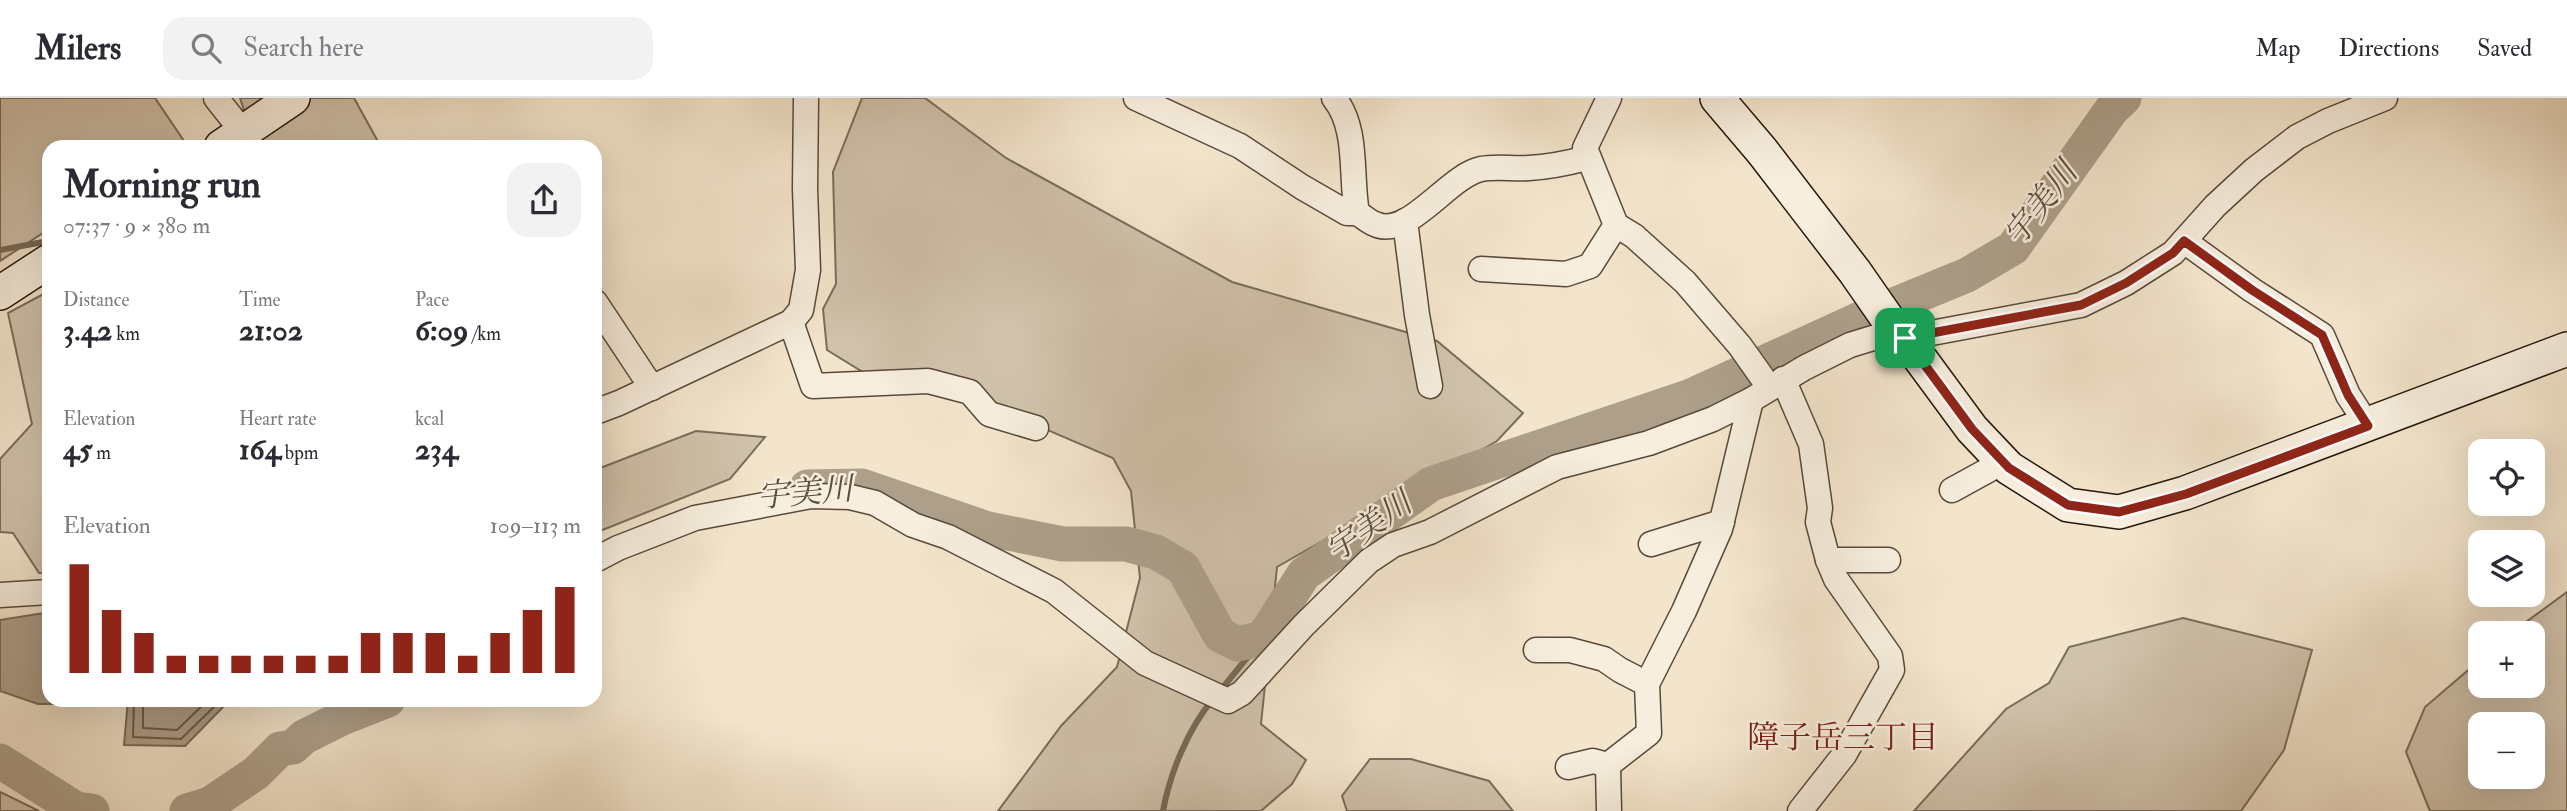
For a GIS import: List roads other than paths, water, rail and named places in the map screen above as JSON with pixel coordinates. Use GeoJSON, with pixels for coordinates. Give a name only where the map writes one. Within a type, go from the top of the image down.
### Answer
{"type":"FeatureCollection","features":[{"type":"Feature","properties":{"kind":"street"},"geometry":{"type":"LineString","coordinates":[[216,98],[232,140],[293,98]]}},
{"type":"Feature","properties":{"kind":"street"},"geometry":{"type":"LineString","coordinates":[[602,409],[791,322],[801,310],[808,270],[806,98]]}},
{"type":"Feature","properties":{"kind":"street"},"geometry":{"type":"LineString","coordinates":[[1136,98],[1240,146],[1302,187],[1347,212],[1357,213],[1377,226],[1391,226],[1405,221],[1457,179],[1480,169],[1554,166],[1587,158]]}},
{"type":"Feature","properties":{"kind":"street"},"geometry":{"type":"LineString","coordinates":[[1334,98],[1341,107],[1352,145],[1353,189],[1357,213]]}},
{"type":"Feature","properties":{"kind":"street"},"geometry":{"type":"LineString","coordinates":[[1609,98],[1586,148],[1587,158],[1599,179],[1616,225],[1633,236],[1685,282],[1745,353],[1767,387],[1811,444],[1820,508],[1818,522],[1828,560],[1836,579],[1889,656],[1892,670],[1844,755],[1800,811]]}},
{"type":"Feature","properties":{"kind":"street"},"geometry":{"type":"LineString","coordinates":[[1717,98],[1762,151],[1972,429],[2009,468],[2068,505],[2119,512],[2186,494],[2567,349]]}},
{"type":"Feature","properties":{"kind":"street"},"geometry":{"type":"LineString","coordinates":[[602,557],[618,548],[695,518],[811,496],[850,496],[875,503],[913,525],[948,537],[1054,591],[1145,663],[1228,701],[1242,693],[1304,625],[1369,561],[1393,545],[1430,532],[1557,467],[1649,443],[1713,419],[1767,387],[1850,345],[1897,331],[2081,305],[2126,283],[2173,253],[2215,206],[2297,136],[2385,98]]}},
{"type":"Feature","properties":{"kind":"street"},"geometry":{"type":"LineString","coordinates":[[1405,221],[1416,310],[1430,386]]}},
{"type":"Feature","properties":{"kind":"street"},"geometry":{"type":"LineString","coordinates":[[1481,269],[1566,274],[1590,266],[1616,225]]}},
{"type":"Feature","properties":{"kind":"street"},"geometry":{"type":"LineString","coordinates":[[2184,241],[2252,290],[2322,335],[2348,395],[2368,426]]}},
{"type":"Feature","properties":{"kind":"street"},"geometry":{"type":"LineString","coordinates":[[0,293],[42,266]]}},
{"type":"Feature","properties":{"kind":"street"},"geometry":{"type":"LineString","coordinates":[[602,313],[652,388]]}},
{"type":"Feature","properties":{"kind":"street"},"geometry":{"type":"LineString","coordinates":[[791,322],[813,386],[928,381],[970,393],[989,414],[1036,428]]}},
{"type":"Feature","properties":{"kind":"street"},"geometry":{"type":"LineString","coordinates":[[1608,765],[1649,733],[1647,684],[1684,611],[1722,522],[1767,387]]}},
{"type":"Feature","properties":{"kind":"street"},"geometry":{"type":"LineString","coordinates":[[1952,490],[2003,462]]}},
{"type":"Feature","properties":{"kind":"street"},"geometry":{"type":"LineString","coordinates":[[1651,544],[1722,522]]}},
{"type":"Feature","properties":{"kind":"street"},"geometry":{"type":"LineString","coordinates":[[1828,560],[1888,560]]}},
{"type":"Feature","properties":{"kind":"street"},"geometry":{"type":"LineString","coordinates":[[0,594],[42,592]]}},
{"type":"Feature","properties":{"kind":"street"},"geometry":{"type":"LineString","coordinates":[[1536,650],[1570,650],[1604,659],[1647,684]]}},
{"type":"Feature","properties":{"kind":"street"},"geometry":{"type":"LineString","coordinates":[[1568,767],[1593,761],[1608,765]]}},
{"type":"Feature","properties":{"kind":"street"},"geometry":{"type":"LineString","coordinates":[[1608,765],[1609,811]]}},
{"type":"Feature","properties":{"kind":"water"},"geometry":{"type":"Polygon","coordinates":[[[42,613],[42,704],[0,691],[0,620],[42,613]]]}},
{"type":"Feature","properties":{"kind":"water"},"geometry":{"type":"Polygon","coordinates":[[[127,707],[223,707],[185,746],[124,745],[127,707]]]}},
{"type":"Feature","properties":{"kind":"waterway","name":"宇美川"},"geometry":{"type":"LineString","coordinates":[[807,487],[862,486],[988,529],[1063,544],[1126,544],[1156,552],[1183,568],[1220,635],[1238,644],[1263,638],[1304,574],[1431,484],[1691,396],[1860,319],[1967,275],[2013,248],[2112,109],[2124,98]]}},
{"type":"Feature","properties":{"kind":"waterway"},"geometry":{"type":"LineString","coordinates":[[0,250],[42,242]]}},
{"type":"Feature","properties":{"kind":"waterway"},"geometry":{"type":"LineString","coordinates":[[1220,691],[1263,638]]}},
{"type":"Feature","properties":{"kind":"waterway"},"geometry":{"type":"LineString","coordinates":[[1163,811],[1181,752],[1213,699]]}},
{"type":"Feature","properties":{"kind":"waterway","name":"宇美川"},"geometry":{"type":"LineString","coordinates":[[187,811],[210,804],[256,773],[280,749],[293,747],[304,737],[370,707]]}},
{"type":"Feature","properties":{"kind":"waterway","name":"宇美川"},"geometry":{"type":"LineString","coordinates":[[0,761],[76,809],[92,811]]}},
{"type":"Feature","properties":{"kind":"district","name":"障子岳三丁目"},"geometry":{"type":"Point","coordinates":[1843,738]}}]}
